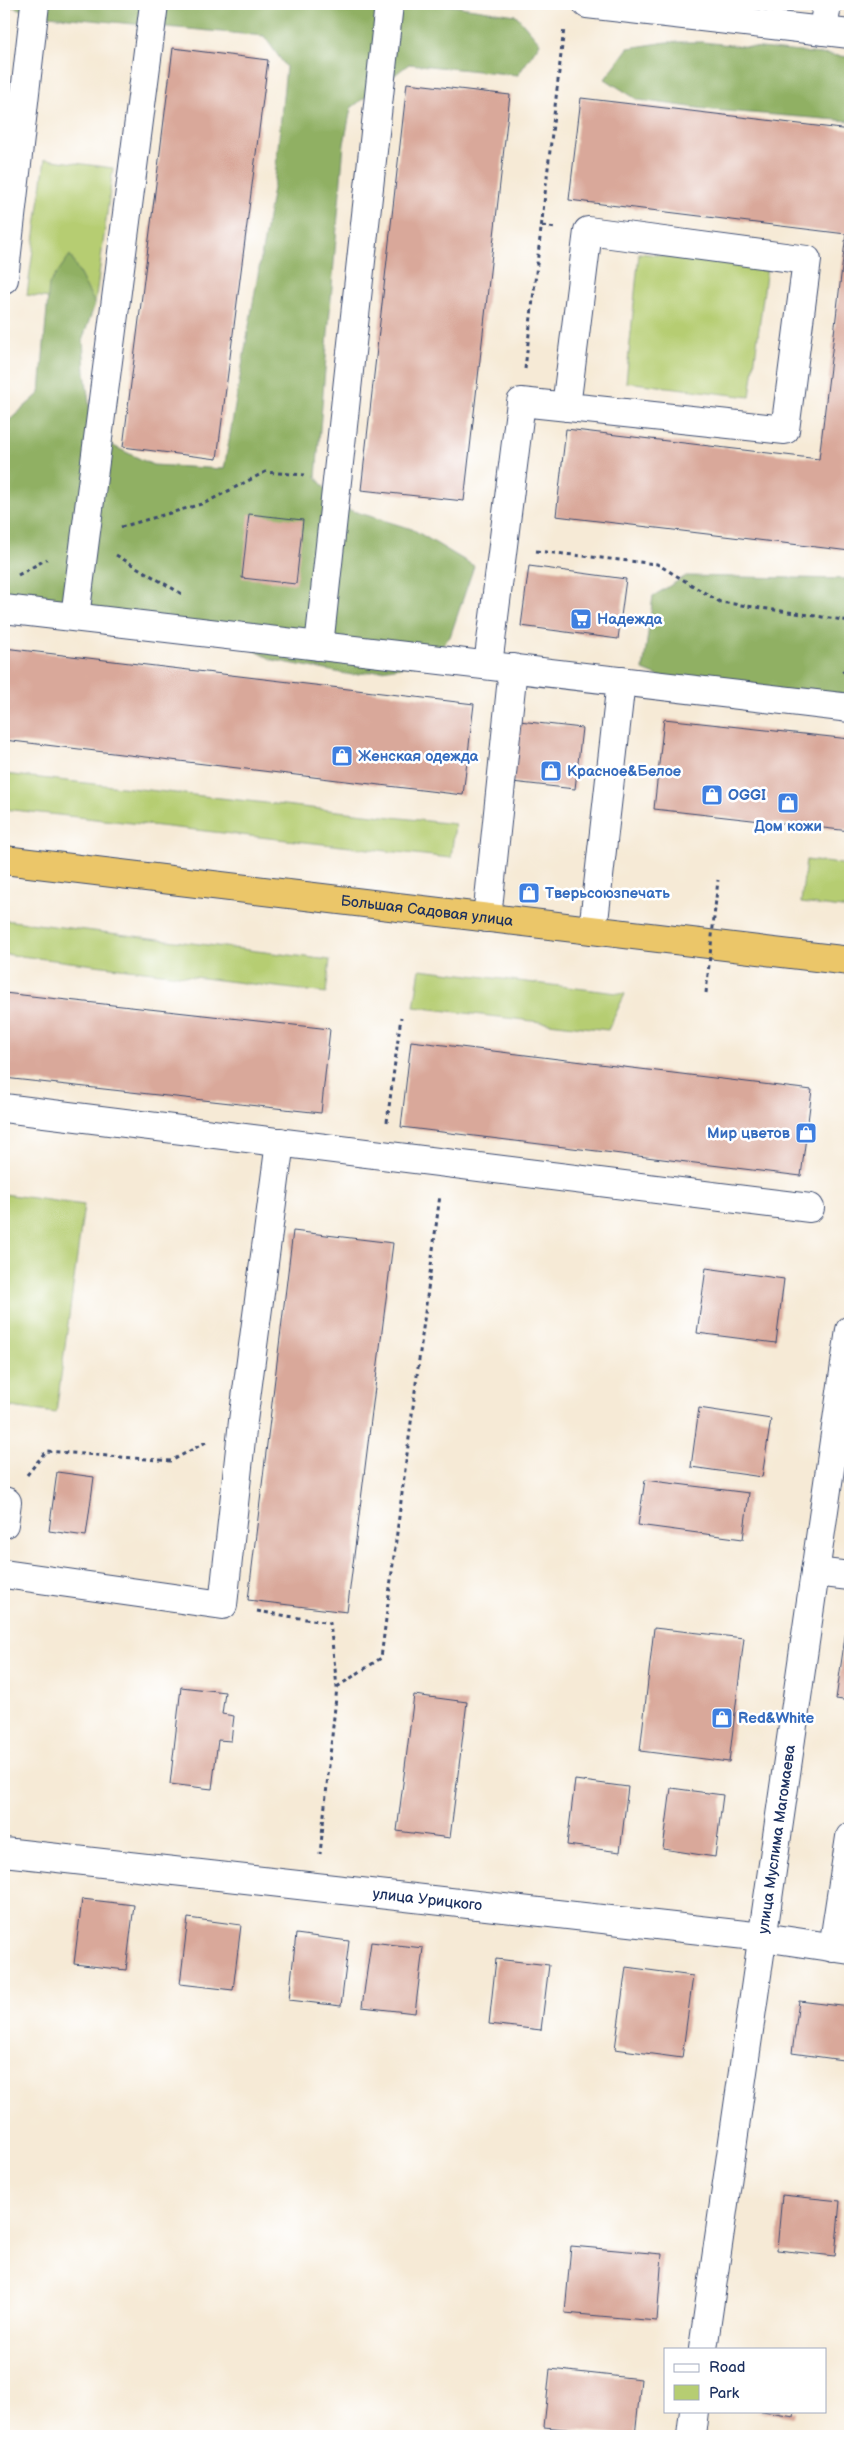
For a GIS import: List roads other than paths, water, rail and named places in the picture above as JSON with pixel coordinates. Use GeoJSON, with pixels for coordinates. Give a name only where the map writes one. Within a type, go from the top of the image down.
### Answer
{"type":"FeatureCollection","features":[{"type":"Feature","properties":{"kind":"highway","name":"Большая Садовая улица"},"geometry":{"type":"LineString","coordinates":[[4,860],[850,961]]}},
{"type":"Feature","properties":{"kind":"street"},"geometry":{"type":"LineString","coordinates":[[4,279],[35,4]]}},
{"type":"Feature","properties":{"kind":"street"},"geometry":{"type":"LineString","coordinates":[[75,617],[154,4]]}},
{"type":"Feature","properties":{"kind":"street"},"geometry":{"type":"LineString","coordinates":[[319,646],[389,4]]}},
{"type":"Feature","properties":{"kind":"street"},"geometry":{"type":"LineString","coordinates":[[587,4],[652,8],[850,34]]}},
{"type":"Feature","properties":{"kind":"street"},"geometry":{"type":"LineString","coordinates":[[823,31],[826,4]]}},
{"type":"Feature","properties":{"kind":"street"},"geometry":{"type":"LineString","coordinates":[[487,918],[500,667],[503,548],[521,402],[566,407],[785,430],[807,260],[588,231],[566,407]]}},
{"type":"Feature","properties":{"kind":"street"},"geometry":{"type":"LineString","coordinates":[[4,609],[850,708]]}},
{"type":"Feature","properties":{"kind":"street"},"geometry":{"type":"LineString","coordinates":[[593,930],[621,681]]}},
{"type":"Feature","properties":{"kind":"street"},"geometry":{"type":"LineString","coordinates":[[4,1108],[810,1208]]}},
{"type":"Feature","properties":{"kind":"street"},"geometry":{"type":"LineString","coordinates":[[4,1574],[222,1605],[243,1421],[280,1142]]}},
{"type":"Feature","properties":{"kind":"street","name":"улица Муслима Магомаева"},"geometry":{"type":"LineString","coordinates":[[703,2348],[850,1330]]}},
{"type":"Feature","properties":{"kind":"street"},"geometry":{"type":"LineString","coordinates":[[815,1572],[850,1576]]}},
{"type":"Feature","properties":{"kind":"street"},"geometry":{"type":"LineString","coordinates":[[842,1949],[850,1837]]}},
{"type":"Feature","properties":{"kind":"street","name":"улица Урицкого"},"geometry":{"type":"LineString","coordinates":[[4,1852],[763,1937],[842,1949]]}},
{"type":"Feature","properties":{"kind":"street"},"geometry":{"type":"LineString","coordinates":[[691,2436],[694,2412]]}},
{"type":"Feature","properties":{"kind":"place","name":"Надежда"},"geometry":{"type":"Point","coordinates":[581,619]}},
{"type":"Feature","properties":{"kind":"place","name":"Женская одежда"},"geometry":{"type":"Point","coordinates":[342,756]}},
{"type":"Feature","properties":{"kind":"place","name":"Красное&Белое"},"geometry":{"type":"Point","coordinates":[551,771]}},
{"type":"Feature","properties":{"kind":"place","name":"OGGI"},"geometry":{"type":"Point","coordinates":[712,795]}},
{"type":"Feature","properties":{"kind":"place","name":"Дом кожи"},"geometry":{"type":"Point","coordinates":[788,803]}},
{"type":"Feature","properties":{"kind":"place","name":"Тверьсоюзпечать"},"geometry":{"type":"Point","coordinates":[529,893]}},
{"type":"Feature","properties":{"kind":"place","name":"Мир цветов"},"geometry":{"type":"Point","coordinates":[806,1133]}},
{"type":"Feature","properties":{"kind":"place","name":"Red&White"},"geometry":{"type":"Point","coordinates":[722,1718]}}]}
